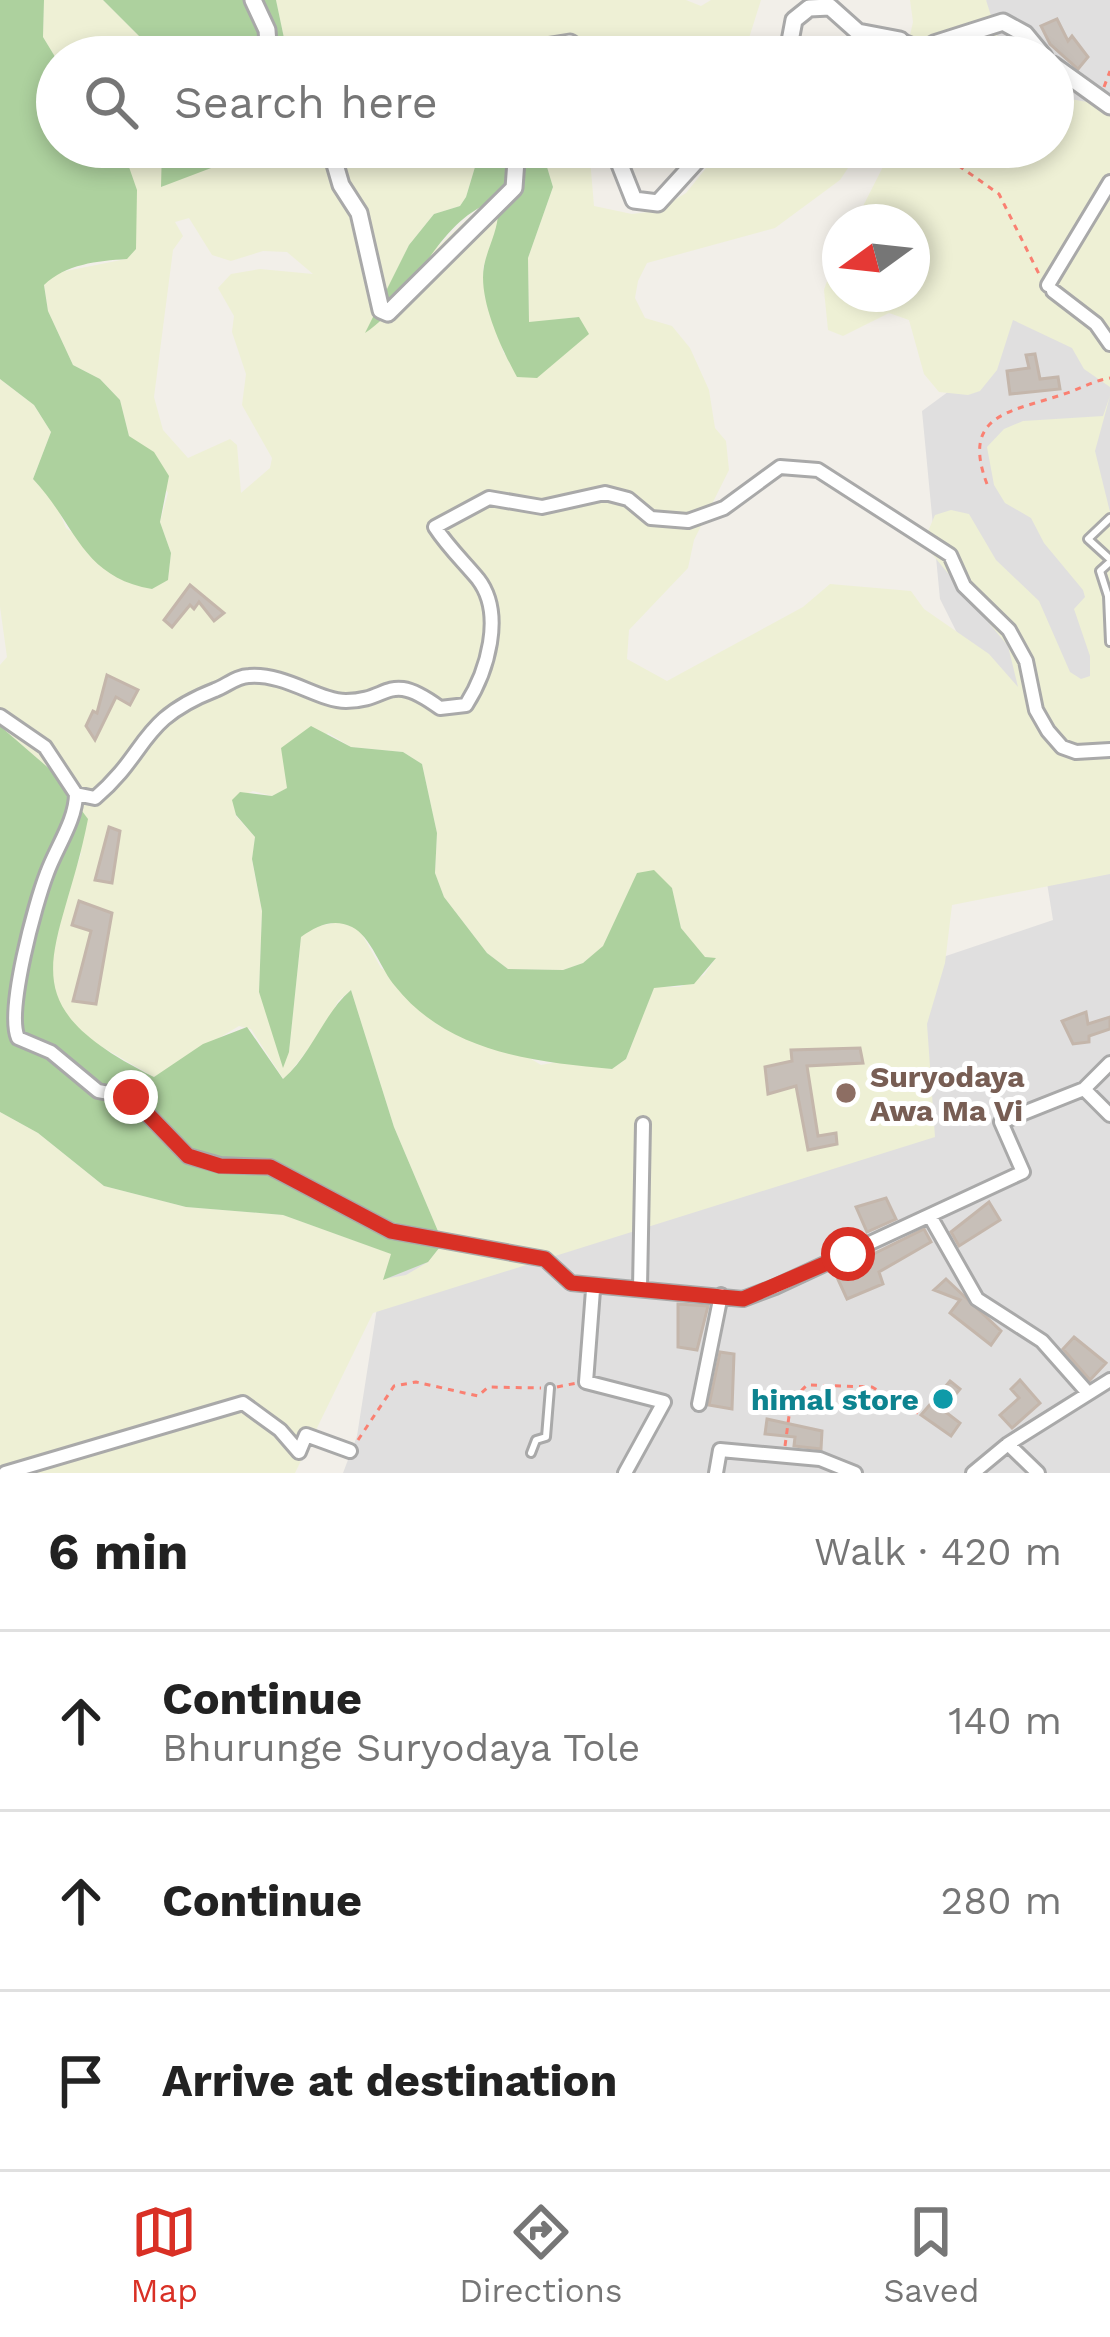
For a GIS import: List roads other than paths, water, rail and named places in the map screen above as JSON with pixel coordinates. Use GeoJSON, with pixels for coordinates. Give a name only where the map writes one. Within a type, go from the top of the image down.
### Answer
{"type":"FeatureCollection","features":[{"type":"Feature","properties":{"kind":"street"},"geometry":{"type":"LineString","coordinates":[[254,0],[267,36]]}},
{"type":"Feature","properties":{"kind":"street"},"geometry":{"type":"LineString","coordinates":[[791,36],[794,20],[809,8],[830,8],[858,32],[880,36]]}},
{"type":"Feature","properties":{"kind":"street"},"geometry":{"type":"LineString","coordinates":[[959,36],[1003,22],[1027,36]]}},
{"type":"Feature","properties":{"kind":"street"},"geometry":{"type":"LineString","coordinates":[[1074,80],[1110,106]]}},
{"type":"Feature","properties":{"kind":"street"},"geometry":{"type":"LineString","coordinates":[[336,168],[359,213],[372,286],[382,310],[388,313],[514,188],[515,168]]}},
{"type":"Feature","properties":{"kind":"street"},"geometry":{"type":"LineString","coordinates":[[622,168],[634,200],[644,204],[658,203],[690,168]]}},
{"type":"Feature","properties":{"kind":"street"},"geometry":{"type":"LineString","coordinates":[[1110,182],[1050,288],[1096,324],[1110,344]]}},
{"type":"Feature","properties":{"kind":"street"},"geometry":{"type":"LineString","coordinates":[[76,794],[95,798],[164,715],[188,698],[245,675],[298,682],[346,701],[385,688],[416,690],[440,708],[466,705],[482,679],[492,619],[481,582],[435,527],[489,498],[542,507],[605,493],[628,500],[651,518],[688,521],[724,508],[780,467],[818,470],[950,555],[964,586],[1009,630],[1026,661],[1036,710],[1062,747],[1110,750]]}},
{"type":"Feature","properties":{"kind":"street"},"geometry":{"type":"LineString","coordinates":[[0,716],[45,747],[76,794],[76,808],[47,872],[14,997],[13,1026],[18,1039],[51,1052],[98,1091],[131,1097],[188,1156],[220,1166],[270,1167],[391,1231],[545,1259],[571,1283],[743,1299],[931,1218],[1023,1172],[1001,1122],[1084,1089],[1110,1063]]}},
{"type":"Feature","properties":{"kind":"street"},"geometry":{"type":"LineString","coordinates":[[1084,1089],[1110,1115]]}},
{"type":"Feature","properties":{"kind":"street"},"geometry":{"type":"LineString","coordinates":[[640,1288],[644,1124]]}},
{"type":"Feature","properties":{"kind":"street"},"geometry":{"type":"LineString","coordinates":[[931,1218],[977,1299],[1042,1341],[1088,1394]]}},
{"type":"Feature","properties":{"kind":"street"},"geometry":{"type":"LineString","coordinates":[[601,1285],[593,1290],[586,1382],[664,1402],[625,1473]]}},
{"type":"Feature","properties":{"kind":"street"},"geometry":{"type":"LineString","coordinates":[[699,1404],[721,1295]]}},
{"type":"Feature","properties":{"kind":"street"},"geometry":{"type":"LineString","coordinates":[[973,1473],[1008,1444],[1110,1380]]}},
{"type":"Feature","properties":{"kind":"street"},"geometry":{"type":"LineString","coordinates":[[5,1473],[243,1403],[299,1452],[306,1435],[350,1450]]}},
{"type":"Feature","properties":{"kind":"street"},"geometry":{"type":"LineString","coordinates":[[1008,1444],[1038,1473]]}},
{"type":"Feature","properties":{"kind":"street"},"geometry":{"type":"LineString","coordinates":[[716,1473],[720,1450],[784,1454],[835,1463],[855,1473]]}},
{"type":"Feature","properties":{"kind":"lane"},"geometry":{"type":"LineString","coordinates":[[1110,518],[1088,539],[1110,560],[1100,571],[1108,596],[1110,641]]}},
{"type":"Feature","properties":{"kind":"lane"},"geometry":{"type":"LineString","coordinates":[[531,1453],[536,1439],[546,1437],[550,1388]]}},
{"type":"Feature","properties":{"kind":"place","name":"Suryodaya Awa Ma Vi"},"geometry":{"type":"Point","coordinates":[846,1093]}},
{"type":"Feature","properties":{"kind":"place","name":"himal store"},"geometry":{"type":"Point","coordinates":[943,1399]}}]}
